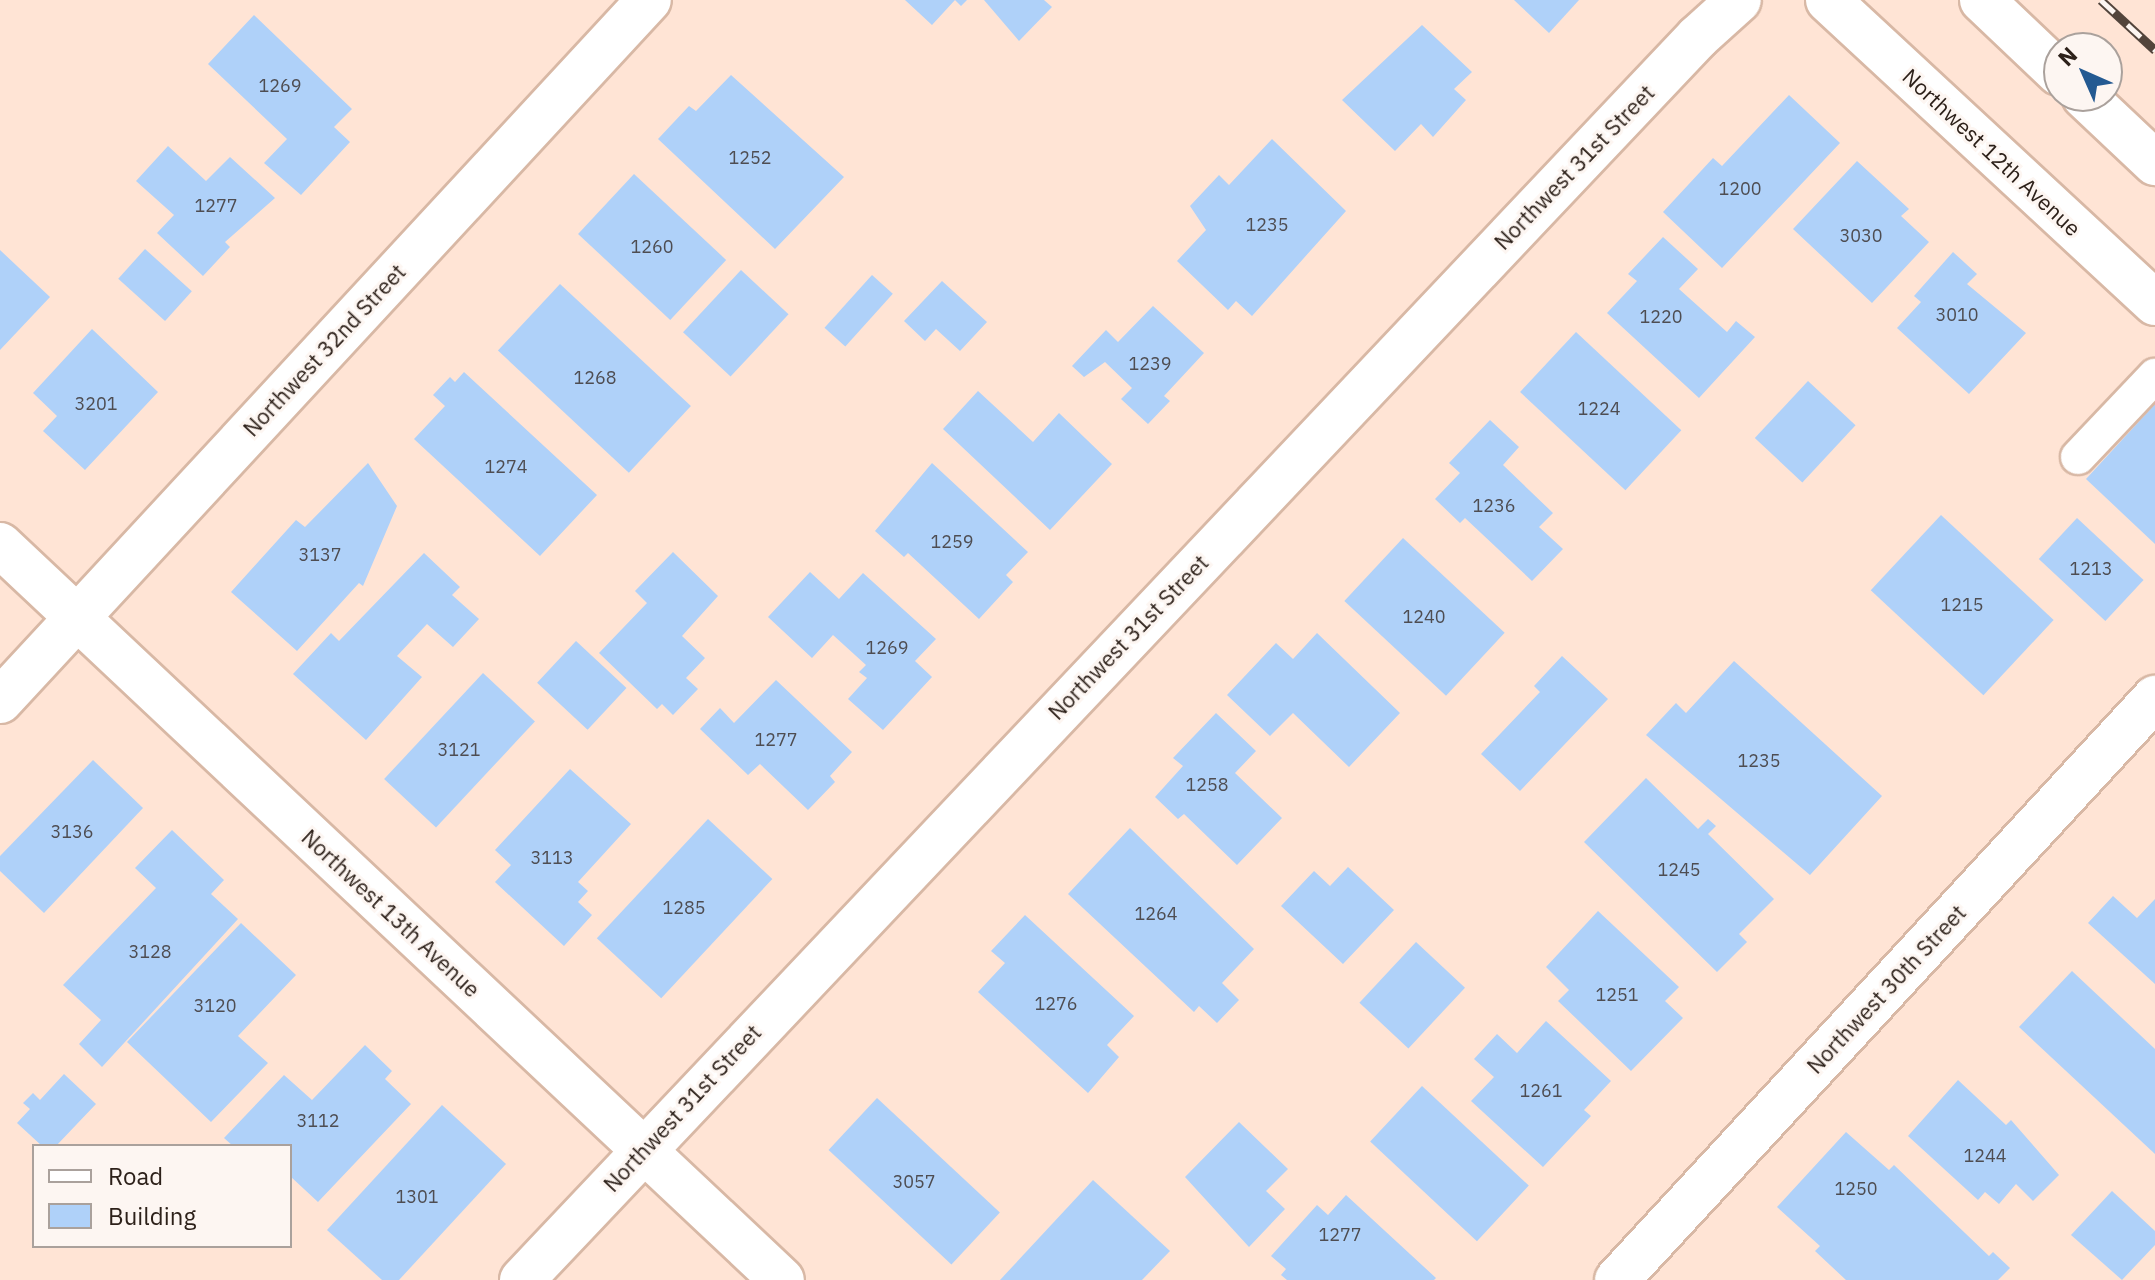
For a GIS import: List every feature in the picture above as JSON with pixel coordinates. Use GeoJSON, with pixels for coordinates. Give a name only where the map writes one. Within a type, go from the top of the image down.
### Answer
{"type":"FeatureCollection","features":[{"type":"Feature","properties":{"kind":"street","name":"Northwest 32nd Street"},"geometry":{"type":"LineString","coordinates":[[0,701],[649,0]]}},
{"type":"Feature","properties":{"kind":"street","name":"Northwest 31st Street"},"geometry":{"type":"LineString","coordinates":[[522,1280],[641,1149],[1739,0]]}},
{"type":"Feature","properties":{"kind":"street","name":"Northwest 12th Avenue"},"geometry":{"type":"LineString","coordinates":[[1828,0],[2155,303]]}},
{"type":"Feature","properties":{"kind":"street"},"geometry":{"type":"LineString","coordinates":[[1982,0],[2043,58]]}},
{"type":"Feature","properties":{"kind":"street"},"geometry":{"type":"LineString","coordinates":[[2101,112],[2155,163]]}},
{"type":"Feature","properties":{"kind":"street","name":"Northwest 13th Avenue"},"geometry":{"type":"LineString","coordinates":[[0,545],[782,1280]]}},
{"type":"Feature","properties":{"kind":"street","name":"Northwest 30th Street"},"geometry":{"type":"LineString","coordinates":[[1617,1280],[2155,698]]}},
{"type":"Feature","properties":{"kind":"lane"},"geometry":{"type":"LineString","coordinates":[[2078,457],[2155,376]]}},
{"type":"Feature","properties":{"kind":"building"},"geometry":{"type":"Polygon","coordinates":[[[905,0],[955,0],[932,25],[905,0]]]}},
{"type":"Feature","properties":{"kind":"building"},"geometry":{"type":"Polygon","coordinates":[[[984,0],[1044,0],[1052,7],[1019,41],[984,0]]]}},
{"type":"Feature","properties":{"kind":"building"},"geometry":{"type":"Polygon","coordinates":[[[1514,0],[1579,0],[1549,33],[1514,0]]]}},
{"type":"Feature","properties":{"kind":"building"},"geometry":{"type":"Polygon","coordinates":[[[254,15],[352,109],[334,127],[350,142],[301,195],[264,163],[287,139],[208,64],[254,15]]]}},
{"type":"Feature","properties":{"kind":"building"},"geometry":{"type":"Polygon","coordinates":[[[1422,25],[1472,72],[1454,89],[1466,100],[1433,137],[1421,124],[1395,151],[1342,100],[1422,25]]]}},
{"type":"Feature","properties":{"kind":"building"},"geometry":{"type":"Polygon","coordinates":[[[731,75],[844,177],[775,249],[658,139],[689,106],[696,111],[731,75]]]}},
{"type":"Feature","properties":{"kind":"building"},"geometry":{"type":"Polygon","coordinates":[[[1789,95],[1840,143],[1722,268],[1663,212],[1713,158],[1722,166],[1789,95]]]}},
{"type":"Feature","properties":{"kind":"building"},"geometry":{"type":"Polygon","coordinates":[[[1272,139],[1346,211],[1252,316],[1236,301],[1228,310],[1177,261],[1206,230],[1190,206],[1219,175],[1229,185],[1272,139]]]}},
{"type":"Feature","properties":{"kind":"building"},"geometry":{"type":"Polygon","coordinates":[[[168,146],[206,181],[230,157],[275,198],[225,242],[230,247],[203,276],[157,233],[174,215],[136,181],[168,146]]]}},
{"type":"Feature","properties":{"kind":"building"},"geometry":{"type":"Polygon","coordinates":[[[1857,161],[1909,209],[1901,216],[1929,242],[1872,303],[1793,229],[1857,161]]]}},
{"type":"Feature","properties":{"kind":"building"},"geometry":{"type":"Polygon","coordinates":[[[634,174],[726,260],[670,320],[578,234],[634,174]]]}},
{"type":"Feature","properties":{"kind":"building"},"geometry":{"type":"Polygon","coordinates":[[[1663,237],[1698,269],[1679,289],[1727,332],[1736,321],[1755,337],[1699,398],[1607,313],[1637,281],[1628,274],[1663,237]]]}},
{"type":"Feature","properties":{"kind":"building"},"geometry":{"type":"Polygon","coordinates":[[[145,249],[192,291],[165,321],[118,279],[145,249]]]}},
{"type":"Feature","properties":{"kind":"building"},"geometry":{"type":"Polygon","coordinates":[[[0,250],[50,297],[0,350],[0,250]]]}},
{"type":"Feature","properties":{"kind":"building"},"geometry":{"type":"Polygon","coordinates":[[[1953,252],[1977,274],[1967,284],[2026,333],[1969,394],[1897,328],[1921,302],[1914,296],[1953,252]]]}},
{"type":"Feature","properties":{"kind":"building"},"geometry":{"type":"Polygon","coordinates":[[[741,270],[789,314],[731,376],[683,332],[741,270]]]}},
{"type":"Feature","properties":{"kind":"building"},"geometry":{"type":"Polygon","coordinates":[[[872,275],[893,294],[845,346],[824,328],[872,275]]]}},
{"type":"Feature","properties":{"kind":"building"},"geometry":{"type":"Polygon","coordinates":[[[942,281],[987,322],[960,351],[936,329],[925,341],[904,321],[942,281]]]}},
{"type":"Feature","properties":{"kind":"building"},"geometry":{"type":"Polygon","coordinates":[[[560,284],[691,406],[629,473],[498,351],[560,284]]]}},
{"type":"Feature","properties":{"kind":"building"},"geometry":{"type":"Polygon","coordinates":[[[1153,306],[1204,353],[1164,396],[1170,401],[1148,424],[1121,399],[1132,388],[1105,362],[1084,377],[1072,366],[1106,330],[1118,342],[1153,306]]]}},
{"type":"Feature","properties":{"kind":"building"},"geometry":{"type":"Polygon","coordinates":[[[92,329],[158,392],[85,470],[43,431],[57,416],[33,393],[92,329]]]}},
{"type":"Feature","properties":{"kind":"building"},"geometry":{"type":"Polygon","coordinates":[[[1576,332],[1681,430],[1625,490],[1520,392],[1576,332]]]}},
{"type":"Feature","properties":{"kind":"building"},"geometry":{"type":"Polygon","coordinates":[[[464,372],[597,495],[540,556],[414,439],[445,406],[433,395],[450,377],[455,382],[464,372]]]}},
{"type":"Feature","properties":{"kind":"building"},"geometry":{"type":"Polygon","coordinates":[[[1808,381],[1856,425],[1802,482],[1755,438],[1808,381]]]}},
{"type":"Feature","properties":{"kind":"building"},"geometry":{"type":"Polygon","coordinates":[[[978,391],[1033,442],[1059,413],[1112,464],[1050,530],[943,429],[978,391]]]}},
{"type":"Feature","properties":{"kind":"building"},"geometry":{"type":"Polygon","coordinates":[[[2155,404],[2155,544],[2086,479],[2155,404]]]}},
{"type":"Feature","properties":{"kind":"building"},"geometry":{"type":"Polygon","coordinates":[[[1490,420],[1519,447],[1503,465],[1553,513],[1539,527],[1563,549],[1532,581],[1465,518],[1460,523],[1435,499],[1460,473],[1449,463],[1490,420]]]}},
{"type":"Feature","properties":{"kind":"building"},"geometry":{"type":"Polygon","coordinates":[[[368,463],[397,506],[363,586],[359,583],[297,651],[231,592],[296,520],[305,527],[368,463]]]}},
{"type":"Feature","properties":{"kind":"building"},"geometry":{"type":"Polygon","coordinates":[[[932,463],[1028,552],[1006,575],[1013,582],[979,619],[908,553],[904,557],[875,531],[932,463]]]}},
{"type":"Feature","properties":{"kind":"building"},"geometry":{"type":"Polygon","coordinates":[[[1941,515],[2054,620],[1983,695],[1871,590],[1941,515]]]}},
{"type":"Feature","properties":{"kind":"building"},"geometry":{"type":"Polygon","coordinates":[[[2077,518],[2144,580],[2105,621],[2039,559],[2077,518]]]}},
{"type":"Feature","properties":{"kind":"building"},"geometry":{"type":"Polygon","coordinates":[[[1403,538],[1505,633],[1446,696],[1344,601],[1403,538]]]}},
{"type":"Feature","properties":{"kind":"building"},"geometry":{"type":"Polygon","coordinates":[[[673,552],[718,596],[682,636],[705,658],[686,678],[698,689],[673,715],[662,704],[657,709],[599,653],[647,603],[635,591],[673,552]]]}},
{"type":"Feature","properties":{"kind":"building"},"geometry":{"type":"Polygon","coordinates":[[[424,553],[460,587],[452,595],[479,619],[453,647],[427,624],[397,656],[422,677],[366,740],[293,674],[331,633],[339,641],[424,553]]]}},
{"type":"Feature","properties":{"kind":"building"},"geometry":{"type":"Polygon","coordinates":[[[810,572],[839,599],[863,573],[936,639],[915,661],[932,677],[883,730],[848,699],[867,678],[859,672],[866,665],[833,635],[812,658],[768,617],[810,572]]]}},
{"type":"Feature","properties":{"kind":"building"},"geometry":{"type":"Polygon","coordinates":[[[1317,633],[1400,713],[1349,767],[1293,713],[1270,736],[1227,695],[1276,643],[1293,659],[1317,633]]]}},
{"type":"Feature","properties":{"kind":"building"},"geometry":{"type":"Polygon","coordinates":[[[576,641],[626,688],[588,730],[537,683],[576,641]]]}},
{"type":"Feature","properties":{"kind":"building"},"geometry":{"type":"Polygon","coordinates":[[[1562,656],[1608,699],[1520,791],[1481,754],[1540,692],[1534,686],[1562,656]]]}},
{"type":"Feature","properties":{"kind":"building"},"geometry":{"type":"Polygon","coordinates":[[[1734,661],[1882,796],[1810,875],[1646,735],[1676,703],[1686,713],[1734,661]]]}},
{"type":"Feature","properties":{"kind":"building"},"geometry":{"type":"Polygon","coordinates":[[[483,673],[535,721],[436,827],[384,779],[483,673]]]}},
{"type":"Feature","properties":{"kind":"building"},"geometry":{"type":"Polygon","coordinates":[[[776,680],[852,752],[830,776],[835,782],[808,810],[760,764],[748,775],[700,729],[720,708],[734,723],[776,680]]]}},
{"type":"Feature","properties":{"kind":"building"},"geometry":{"type":"Polygon","coordinates":[[[1216,713],[1256,751],[1235,773],[1282,818],[1237,865],[1184,814],[1178,819],[1155,797],[1183,766],[1173,758],[1216,713]]]}},
{"type":"Feature","properties":{"kind":"building"},"geometry":{"type":"Polygon","coordinates":[[[93,760],[143,808],[44,913],[0,871],[0,856],[93,760]]]}},
{"type":"Feature","properties":{"kind":"building"},"geometry":{"type":"Polygon","coordinates":[[[570,769],[631,824],[578,882],[588,891],[578,902],[592,915],[564,946],[495,882],[511,865],[495,850],[570,769]]]}},
{"type":"Feature","properties":{"kind":"building"},"geometry":{"type":"Polygon","coordinates":[[[1646,778],[1698,829],[1708,819],[1716,826],[1708,834],[1774,899],[1739,934],[1747,942],[1717,972],[1584,842],[1646,778]]]}},
{"type":"Feature","properties":{"kind":"building"},"geometry":{"type":"Polygon","coordinates":[[[708,819],[772,879],[661,998],[597,938],[708,819]]]}},
{"type":"Feature","properties":{"kind":"building"},"geometry":{"type":"Polygon","coordinates":[[[1130,828],[1254,949],[1222,983],[1239,1000],[1217,1023],[1199,1006],[1194,1012],[1068,894],[1130,828]]]}},
{"type":"Feature","properties":{"kind":"building"},"geometry":{"type":"Polygon","coordinates":[[[172,830],[224,880],[211,894],[238,919],[102,1067],[79,1044],[101,1020],[63,985],[156,888],[135,868],[172,830]]]}},
{"type":"Feature","properties":{"kind":"building"},"geometry":{"type":"Polygon","coordinates":[[[1348,867],[1394,910],[1343,964],[1281,906],[1314,871],[1330,886],[1348,867]]]}},
{"type":"Feature","properties":{"kind":"building"},"geometry":{"type":"Polygon","coordinates":[[[2113,896],[2137,918],[2155,899],[2155,984],[2088,923],[2113,896]]]}},
{"type":"Feature","properties":{"kind":"building"},"geometry":{"type":"Polygon","coordinates":[[[1598,911],[1679,987],[1665,1001],[1683,1018],[1631,1071],[1558,1001],[1569,990],[1546,967],[1598,911]]]}},
{"type":"Feature","properties":{"kind":"building"},"geometry":{"type":"Polygon","coordinates":[[[1025,915],[1134,1016],[1107,1045],[1119,1057],[1088,1093],[978,992],[1005,963],[991,951],[1025,915]]]}},
{"type":"Feature","properties":{"kind":"building"},"geometry":{"type":"Polygon","coordinates":[[[241,923],[296,975],[238,1036],[268,1063],[211,1122],[127,1042],[241,923]]]}},
{"type":"Feature","properties":{"kind":"building"},"geometry":{"type":"Polygon","coordinates":[[[1416,942],[1465,988],[1408,1048],[1359,1003],[1416,942]]]}},
{"type":"Feature","properties":{"kind":"building"},"geometry":{"type":"Polygon","coordinates":[[[2072,971],[2155,1049],[2155,1154],[2019,1027],[2072,971]]]}},
{"type":"Feature","properties":{"kind":"building"},"geometry":{"type":"Polygon","coordinates":[[[1546,1021],[1611,1081],[1584,1110],[1591,1116],[1543,1167],[1471,1101],[1494,1077],[1474,1059],[1497,1034],[1517,1053],[1546,1021]]]}},
{"type":"Feature","properties":{"kind":"building"},"geometry":{"type":"Polygon","coordinates":[[[365,1045],[392,1071],[385,1079],[411,1104],[318,1202],[292,1178],[292,1144],[231,1144],[224,1138],[284,1075],[312,1100],[365,1045]]]}},
{"type":"Feature","properties":{"kind":"building"},"geometry":{"type":"Polygon","coordinates":[[[64,1074],[96,1104],[58,1144],[40,1144],[17,1123],[30,1109],[23,1103],[33,1093],[40,1100],[64,1074]]]}},
{"type":"Feature","properties":{"kind":"building"},"geometry":{"type":"Polygon","coordinates":[[[1958,1080],[2006,1125],[2011,1120],[2059,1175],[2033,1201],[2016,1184],[1999,1204],[1985,1192],[1978,1200],[1908,1136],[1958,1080]]]}},
{"type":"Feature","properties":{"kind":"building"},"geometry":{"type":"Polygon","coordinates":[[[1422,1086],[1529,1186],[1477,1241],[1370,1142],[1422,1086]]]}},
{"type":"Feature","properties":{"kind":"building"},"geometry":{"type":"Polygon","coordinates":[[[877,1098],[1000,1213],[951,1265],[829,1150],[877,1098]]]}},
{"type":"Feature","properties":{"kind":"building"},"geometry":{"type":"Polygon","coordinates":[[[442,1105],[506,1164],[399,1280],[382,1280],[327,1230],[442,1105]]]}},
{"type":"Feature","properties":{"kind":"building"},"geometry":{"type":"Polygon","coordinates":[[[1239,1122],[1288,1169],[1266,1191],[1285,1209],[1249,1247],[1185,1177],[1239,1122]]]}},
{"type":"Feature","properties":{"kind":"building"},"geometry":{"type":"Polygon","coordinates":[[[1846,1132],[1889,1170],[1894,1165],[1989,1256],[1993,1252],[2010,1268],[1998,1280],[1846,1280],[1815,1251],[1820,1246],[1777,1207],[1846,1132]]]}},
{"type":"Feature","properties":{"kind":"building"},"geometry":{"type":"Polygon","coordinates":[[[1093,1180],[1170,1251],[1142,1280],[1000,1280],[1093,1180]]]}},
{"type":"Feature","properties":{"kind":"building"},"geometry":{"type":"Polygon","coordinates":[[[2112,1191],[2155,1231],[2155,1245],[2122,1280],[2071,1235],[2112,1191]]]}},
{"type":"Feature","properties":{"kind":"building"},"geometry":{"type":"Polygon","coordinates":[[[1346,1195],[1436,1278],[1287,1280],[1281,1275],[1286,1269],[1271,1256],[1317,1205],[1328,1215],[1346,1195]]]}},
{"type":"Feature","properties":{"kind":"railway"},"geometry":{"type":"LineString","coordinates":[[2101,0],[2155,50]]}}]}
